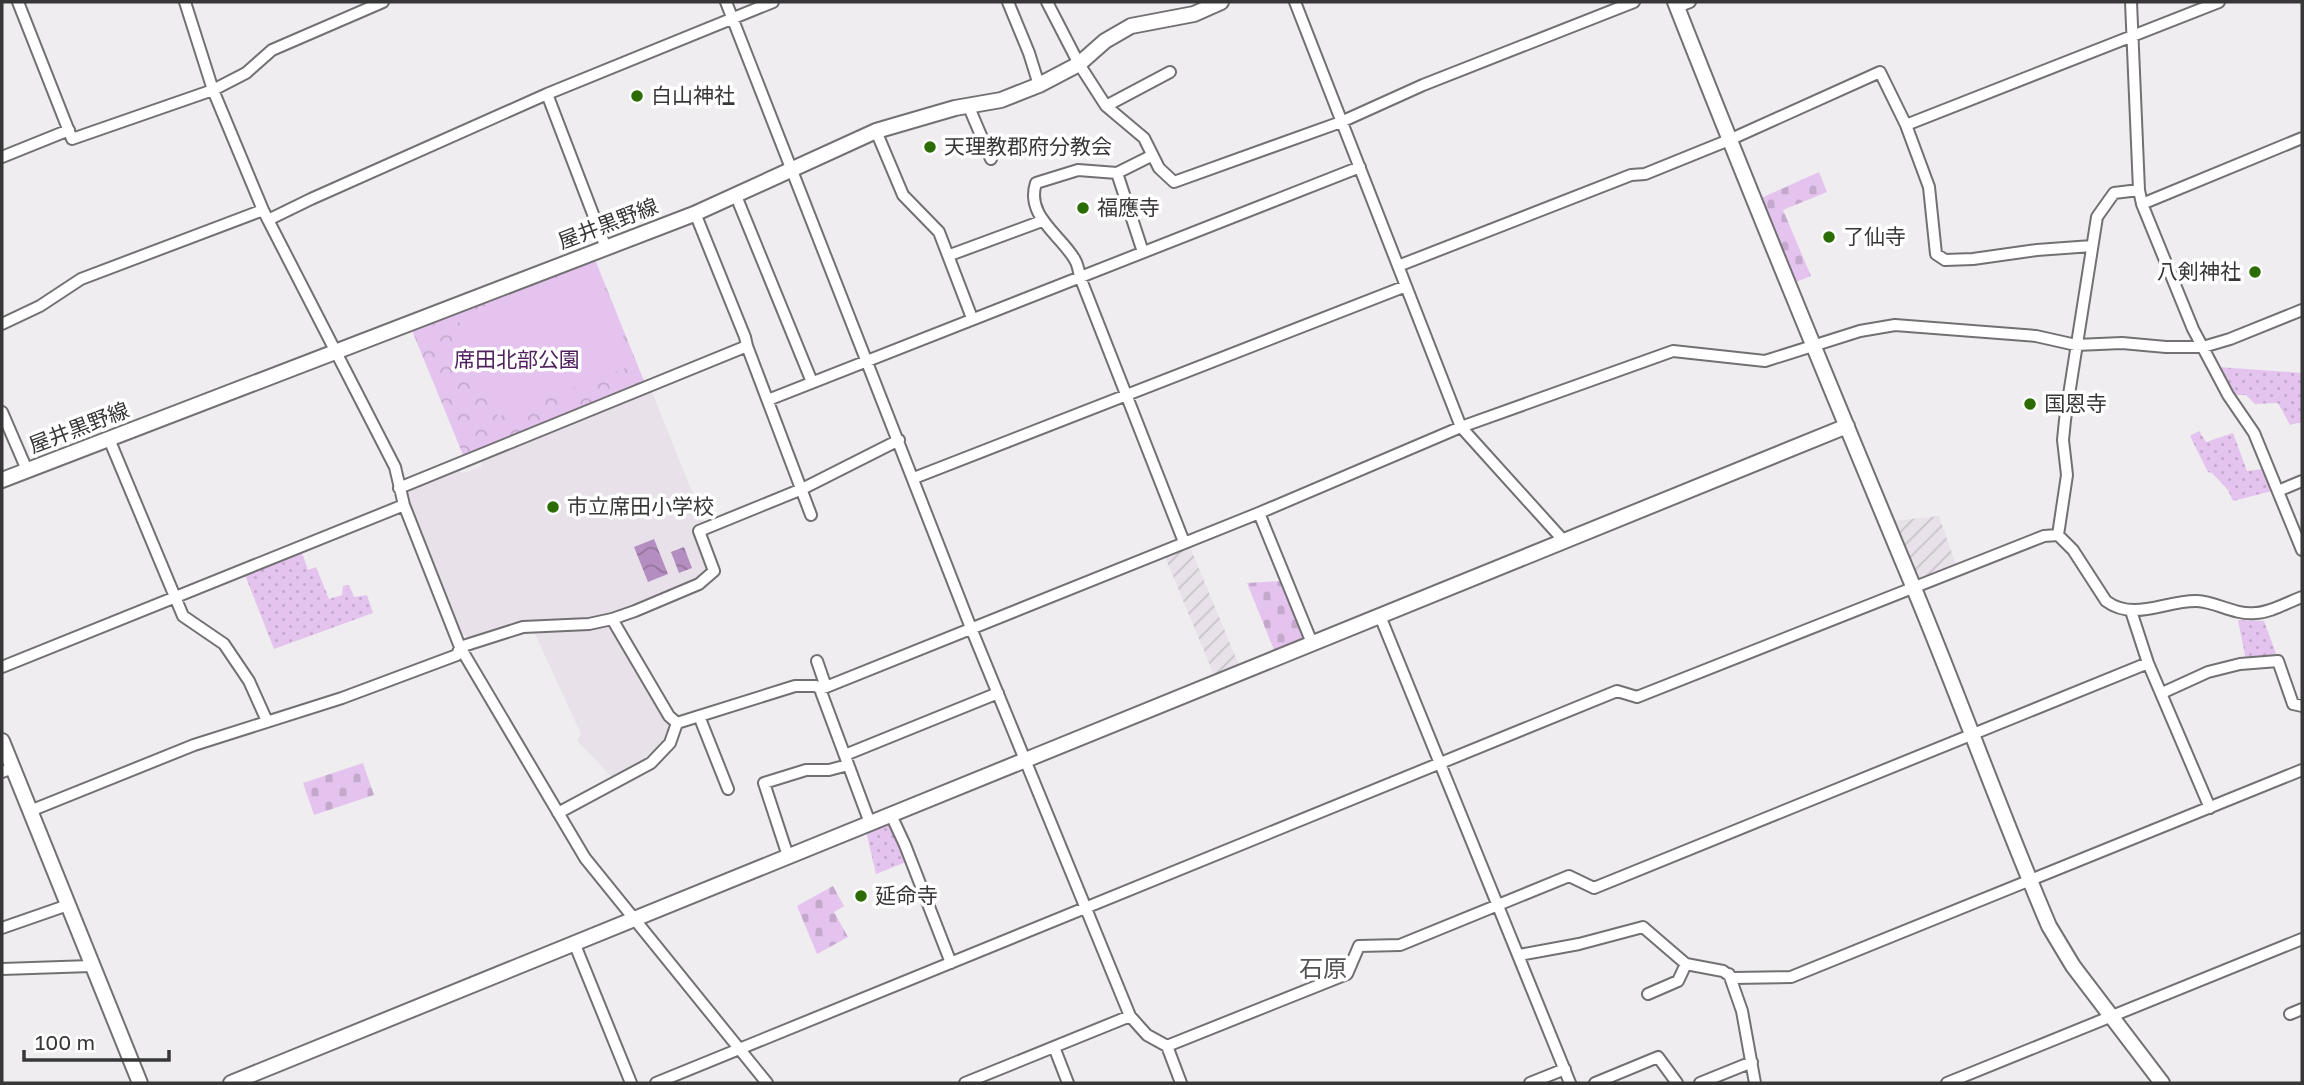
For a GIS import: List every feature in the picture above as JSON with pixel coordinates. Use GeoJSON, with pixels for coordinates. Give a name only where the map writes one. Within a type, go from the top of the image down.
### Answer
{"type":"FeatureCollection","features":[{"type":"Feature","properties":{"kind":"street"},"geometry":{"type":"LineString","coordinates":[[18,2],[72,139],[214,90],[246,73],[272,50],[383,2]]}},
{"type":"Feature","properties":{"kind":"street"},"geometry":{"type":"LineString","coordinates":[[185,2],[214,90],[266,215],[395,467],[404,505],[460,647],[585,858],[767,1083]]}},
{"type":"Feature","properties":{"kind":"street"},"geometry":{"type":"LineString","coordinates":[[726,2],[971,628],[1130,1016],[1147,1035],[1167,1046],[1181,1083]]}},
{"type":"Feature","properties":{"kind":"street"},"geometry":{"type":"LineString","coordinates":[[2,324],[40,306],[81,279],[312,198],[547,94],[773,2]]}},
{"type":"Feature","properties":{"kind":"street"},"geometry":{"type":"LineString","coordinates":[[1008,2],[1030,53],[1039,85]]}},
{"type":"Feature","properties":{"kind":"street"},"geometry":{"type":"LineString","coordinates":[[1047,2],[1079,64],[1106,106],[1144,138],[1158,168],[1174,182],[1341,122],[1423,85],[1634,2]]}},
{"type":"Feature","properties":{"kind":"street","name":"屋井黒野線"},"geometry":{"type":"LineString","coordinates":[[2,480],[694,214],[876,131],[968,105],[1001,100],[1039,85],[1079,64],[1105,41],[1131,26],[1195,14],[1221,2]]}},
{"type":"Feature","properties":{"kind":"street"},"geometry":{"type":"LineString","coordinates":[[1295,2],[1461,427],[1564,541]]}},
{"type":"Feature","properties":{"kind":"street"},"geometry":{"type":"LineString","coordinates":[[2131,2],[2138,190],[2142,204],[2193,330],[2228,395],[2253,433],[2302,550]]}},
{"type":"Feature","properties":{"kind":"street"},"geometry":{"type":"LineString","coordinates":[[1906,125],[2219,2]]}},
{"type":"Feature","properties":{"kind":"street"},"geometry":{"type":"LineString","coordinates":[[1681,3],[1729,140],[1914,588],[2030,881],[2062,950],[2162,1083]]}},
{"type":"Feature","properties":{"kind":"street"},"geometry":{"type":"LineString","coordinates":[[1106,106],[1170,72]]}},
{"type":"Feature","properties":{"kind":"street"},"geometry":{"type":"LineString","coordinates":[[1398,266],[1631,175],[1645,174],[1729,140],[1880,72],[1906,125],[1929,187],[1936,254],[1945,260],[2092,246]]}},
{"type":"Feature","properties":{"kind":"street"},"geometry":{"type":"LineString","coordinates":[[1138,74],[1142,86]]}},
{"type":"Feature","properties":{"kind":"street"},"geometry":{"type":"LineString","coordinates":[[547,94],[606,248]]}},
{"type":"Feature","properties":{"kind":"street"},"geometry":{"type":"LineString","coordinates":[[968,105],[990,159]]}},
{"type":"Feature","properties":{"kind":"street"},"geometry":{"type":"LineString","coordinates":[[2,157],[69,130]]}},
{"type":"Feature","properties":{"kind":"street"},"geometry":{"type":"LineString","coordinates":[[876,131],[903,195],[939,232],[972,318]]}},
{"type":"Feature","properties":{"kind":"street"},"geometry":{"type":"LineString","coordinates":[[2142,204],[2302,138]]}},
{"type":"Feature","properties":{"kind":"street"},"geometry":{"type":"LineString","coordinates":[[1151,156],[1117,173],[1078,170],[1036,183],[1033,193],[1042,221],[1076,261],[1184,542]]}},
{"type":"Feature","properties":{"kind":"street"},"geometry":{"type":"LineString","coordinates":[[768,400],[1360,167]]}},
{"type":"Feature","properties":{"kind":"street"},"geometry":{"type":"LineString","coordinates":[[1117,173],[1143,252]]}},
{"type":"Feature","properties":{"kind":"street"},"geometry":{"type":"LineString","coordinates":[[2058,535],[2067,475],[2063,440],[2065,420],[2097,217],[2114,193],[2121,190],[2138,190]]}},
{"type":"Feature","properties":{"kind":"street"},"geometry":{"type":"LineString","coordinates":[[736,197],[812,382]]}},
{"type":"Feature","properties":{"kind":"street"},"geometry":{"type":"LineString","coordinates":[[694,214],[698,218],[746,337],[747,346],[810,515]]}},
{"type":"Feature","properties":{"kind":"street"},"geometry":{"type":"LineString","coordinates":[[950,255],[1042,221]]}},
{"type":"Feature","properties":{"kind":"street"},"geometry":{"type":"LineString","coordinates":[[914,478],[1406,286]]}},
{"type":"Feature","properties":{"kind":"street"},"geometry":{"type":"LineString","coordinates":[[677,723],[795,686],[816,685],[823,688],[1259,513],[1461,427],[1673,351],[1765,361],[1860,331],[1895,325],[2036,336],[2076,345],[2122,343],[2203,347],[2230,340],[2302,310]]}},
{"type":"Feature","properties":{"kind":"street"},"geometry":{"type":"LineString","coordinates":[[399,488],[747,346]]}},
{"type":"Feature","properties":{"kind":"street"},"geometry":{"type":"LineString","coordinates":[[2,412],[27,470]]}},
{"type":"Feature","properties":{"kind":"street"},"geometry":{"type":"LineString","coordinates":[[231,1083],[1847,426]]}},
{"type":"Feature","properties":{"kind":"street"},"geometry":{"type":"LineString","coordinates":[[109,439],[183,616],[224,643],[248,681],[267,721]]}},
{"type":"Feature","properties":{"kind":"street"},"geometry":{"type":"LineString","coordinates":[[460,647],[523,627],[589,624],[612,619],[699,584],[715,571],[699,531],[802,489],[899,440]]}},
{"type":"Feature","properties":{"kind":"street"},"geometry":{"type":"LineString","coordinates":[[2278,491],[2302,481]]}},
{"type":"Feature","properties":{"kind":"street"},"geometry":{"type":"LineString","coordinates":[[2,667],[404,505]]}},
{"type":"Feature","properties":{"kind":"street"},"geometry":{"type":"LineString","coordinates":[[1259,513],[1312,643]]}},
{"type":"Feature","properties":{"kind":"street"},"geometry":{"type":"LineString","coordinates":[[656,1083],[1617,691],[1637,697],[2045,536],[2058,535],[2073,550],[2106,601],[2114,607],[2131,611],[2194,601],[2212,604],[2227,611],[2258,614],[2302,597]]}},
{"type":"Feature","properties":{"kind":"street"},"geometry":{"type":"LineString","coordinates":[[2131,611],[2148,663],[2210,808]]}},
{"type":"Feature","properties":{"kind":"street"},"geometry":{"type":"LineString","coordinates":[[1380,616],[1570,1083]]}},
{"type":"Feature","properties":{"kind":"street"},"geometry":{"type":"LineString","coordinates":[[612,619],[669,716],[677,723]]}},
{"type":"Feature","properties":{"kind":"street"},"geometry":{"type":"LineString","coordinates":[[30,811],[194,745],[342,698],[457,655],[460,647]]}},
{"type":"Feature","properties":{"kind":"street"},"geometry":{"type":"LineString","coordinates":[[817,661],[846,760],[870,823]]}},
{"type":"Feature","properties":{"kind":"street"},"geometry":{"type":"LineString","coordinates":[[2162,693],[2208,672],[2240,664],[2278,661],[2293,704],[2302,706]]}},
{"type":"Feature","properties":{"kind":"street"},"geometry":{"type":"LineString","coordinates":[[1167,1046],[1347,974],[1359,946],[1400,945],[1569,876],[1594,888],[2148,663]]}},
{"type":"Feature","properties":{"kind":"street"},"geometry":{"type":"LineString","coordinates":[[788,856],[764,783],[806,770],[829,770],[998,693]]}},
{"type":"Feature","properties":{"kind":"street"},"geometry":{"type":"LineString","coordinates":[[699,716],[728,789]]}},
{"type":"Feature","properties":{"kind":"street"},"geometry":{"type":"LineString","coordinates":[[558,813],[651,763],[670,743],[677,723]]}},
{"type":"Feature","properties":{"kind":"street"},"geometry":{"type":"LineString","coordinates":[[2,741],[7,770],[30,811],[140,1083]]}},
{"type":"Feature","properties":{"kind":"street"},"geometry":{"type":"LineString","coordinates":[[1518,955],[1578,944],[1643,927],[1686,964],[1728,974],[1733,978],[1791,977],[2302,770]]}},
{"type":"Feature","properties":{"kind":"street"},"geometry":{"type":"LineString","coordinates":[[891,815],[951,963]]}},
{"type":"Feature","properties":{"kind":"street"},"geometry":{"type":"LineString","coordinates":[[2,928],[68,905]]}},
{"type":"Feature","properties":{"kind":"street"},"geometry":{"type":"LineString","coordinates":[[1947,1083],[1963,1080],[2302,939]]}},
{"type":"Feature","properties":{"kind":"street"},"geometry":{"type":"LineString","coordinates":[[575,945],[631,1083]]}},
{"type":"Feature","properties":{"kind":"street"},"geometry":{"type":"LineString","coordinates":[[1648,994],[1678,981],[1686,964]]}},
{"type":"Feature","properties":{"kind":"street"},"geometry":{"type":"LineString","coordinates":[[2,969],[92,966]]}},
{"type":"Feature","properties":{"kind":"street"},"geometry":{"type":"LineString","coordinates":[[1728,974],[1742,1011],[1755,1083]]}},
{"type":"Feature","properties":{"kind":"street"},"geometry":{"type":"LineString","coordinates":[[2290,1014],[2302,1009]]}},
{"type":"Feature","properties":{"kind":"street"},"geometry":{"type":"LineString","coordinates":[[965,1083],[1130,1016]]}},
{"type":"Feature","properties":{"kind":"street"},"geometry":{"type":"LineString","coordinates":[[1054,1047],[1068,1083]]}},
{"type":"Feature","properties":{"kind":"street"},"geometry":{"type":"LineString","coordinates":[[1595,1083],[1658,1057],[1677,1083]]}},
{"type":"Feature","properties":{"kind":"street"},"geometry":{"type":"LineString","coordinates":[[1700,1083],[1752,1062]]}},
{"type":"Feature","properties":{"kind":"street"},"geometry":{"type":"LineString","coordinates":[[1530,1083],[1565,1069]]}},
{"type":"Feature","properties":{"kind":"shaded area","name":"市立席田小学校"},"geometry":{"type":"Polygon","coordinates":[[[651,389],[705,524],[694,528],[705,558],[706,575],[643,605],[588,619],[525,621],[471,639],[462,634],[415,515],[412,515],[406,499],[407,489],[456,468],[463,473],[481,467],[482,458],[651,389]]]}},
{"type":"Feature","properties":{"kind":"shaded area"},"geometry":{"type":"Polygon","coordinates":[[[1939,516],[1956,565],[1915,581],[1893,521],[1939,516]]]}},
{"type":"Feature","properties":{"kind":"shaded area"},"geometry":{"type":"Polygon","coordinates":[[[1190,547],[1239,665],[1214,675],[1165,557],[1190,547]]]}},
{"type":"Feature","properties":{"kind":"shaded area"},"geometry":{"type":"Polygon","coordinates":[[[605,624],[611,627],[670,725],[670,733],[659,748],[644,761],[612,777],[577,741],[581,734],[534,632],[590,628],[605,624]]]}},
{"type":"Feature","properties":{"kind":"green space"},"geometry":{"type":"Polygon","coordinates":[[[1819,172],[1827,192],[1783,210],[1811,276],[1796,282],[1761,198],[1819,172]]]}},
{"type":"Feature","properties":{"kind":"green space","name":"席田北部公園"},"geometry":{"type":"Polygon","coordinates":[[[594,257],[644,381],[463,455],[411,328],[594,257]]]}},
{"type":"Feature","properties":{"kind":"green space","name":"席田北部公園"},"geometry":{"type":"Polygon","coordinates":[[[595,263],[634,365],[498,417],[457,317],[595,263]]]}},
{"type":"Feature","properties":{"kind":"green space"},"geometry":{"type":"Polygon","coordinates":[[[2218,367],[2302,373],[2302,422],[2290,425],[2278,403],[2255,404],[2246,395],[2234,395],[2218,367]]]}},
{"type":"Feature","properties":{"kind":"green space"},"geometry":{"type":"Polygon","coordinates":[[[2199,431],[2206,442],[2233,433],[2247,471],[2263,469],[2272,491],[2233,501],[2228,490],[2208,472],[2190,436],[2199,431]]]}},
{"type":"Feature","properties":{"kind":"green space"},"geometry":{"type":"Polygon","coordinates":[[[302,553],[308,570],[316,567],[329,599],[342,595],[343,586],[349,585],[354,597],[367,595],[373,613],[274,649],[245,575],[302,553]]]}},
{"type":"Feature","properties":{"kind":"green space"},"geometry":{"type":"Polygon","coordinates":[[[1283,581],[1306,637],[1274,650],[1247,583],[1283,581]]]}},
{"type":"Feature","properties":{"kind":"green space"},"geometry":{"type":"Polygon","coordinates":[[[2238,620],[2264,621],[2278,659],[2247,665],[2238,620]]]}},
{"type":"Feature","properties":{"kind":"green space"},"geometry":{"type":"Polygon","coordinates":[[[363,763],[374,795],[314,815],[303,783],[363,763]]]}},
{"type":"Feature","properties":{"kind":"green space"},"geometry":{"type":"Polygon","coordinates":[[[885,824],[891,828],[906,862],[876,874],[866,831],[885,824]]]}},
{"type":"Feature","properties":{"kind":"green space"},"geometry":{"type":"Polygon","coordinates":[[[833,886],[844,906],[834,912],[848,937],[817,954],[797,906],[833,886]]]}},
{"type":"Feature","properties":{"kind":"water"},"geometry":{"type":"Polygon","coordinates":[[[654,539],[668,574],[648,582],[634,547],[654,539]]]}},
{"type":"Feature","properties":{"kind":"water"},"geometry":{"type":"Polygon","coordinates":[[[684,547],[692,568],[679,573],[671,552],[684,547]]]}},
{"type":"Feature","properties":{"kind":"place","name":"白山神社"},"geometry":{"type":"Point","coordinates":[637,96]}},
{"type":"Feature","properties":{"kind":"place","name":"天理教郡府分教会"},"geometry":{"type":"Point","coordinates":[930,147]}},
{"type":"Feature","properties":{"kind":"place","name":"福應寺"},"geometry":{"type":"Point","coordinates":[1083,208]}},
{"type":"Feature","properties":{"kind":"place","name":"了仙寺"},"geometry":{"type":"Point","coordinates":[1829,237]}},
{"type":"Feature","properties":{"kind":"place","name":"八剣神社"},"geometry":{"type":"Point","coordinates":[2255,272]}},
{"type":"Feature","properties":{"kind":"place","name":"国恩寺"},"geometry":{"type":"Point","coordinates":[2030,404]}},
{"type":"Feature","properties":{"kind":"place","name":"市立席田小学校"},"geometry":{"type":"Point","coordinates":[553,507]}},
{"type":"Feature","properties":{"kind":"place","name":"延命寺"},"geometry":{"type":"Point","coordinates":[861,896]}},
{"type":"Feature","properties":{"kind":"district","name":"石原"},"geometry":{"type":"Point","coordinates":[1323,969]}}]}
